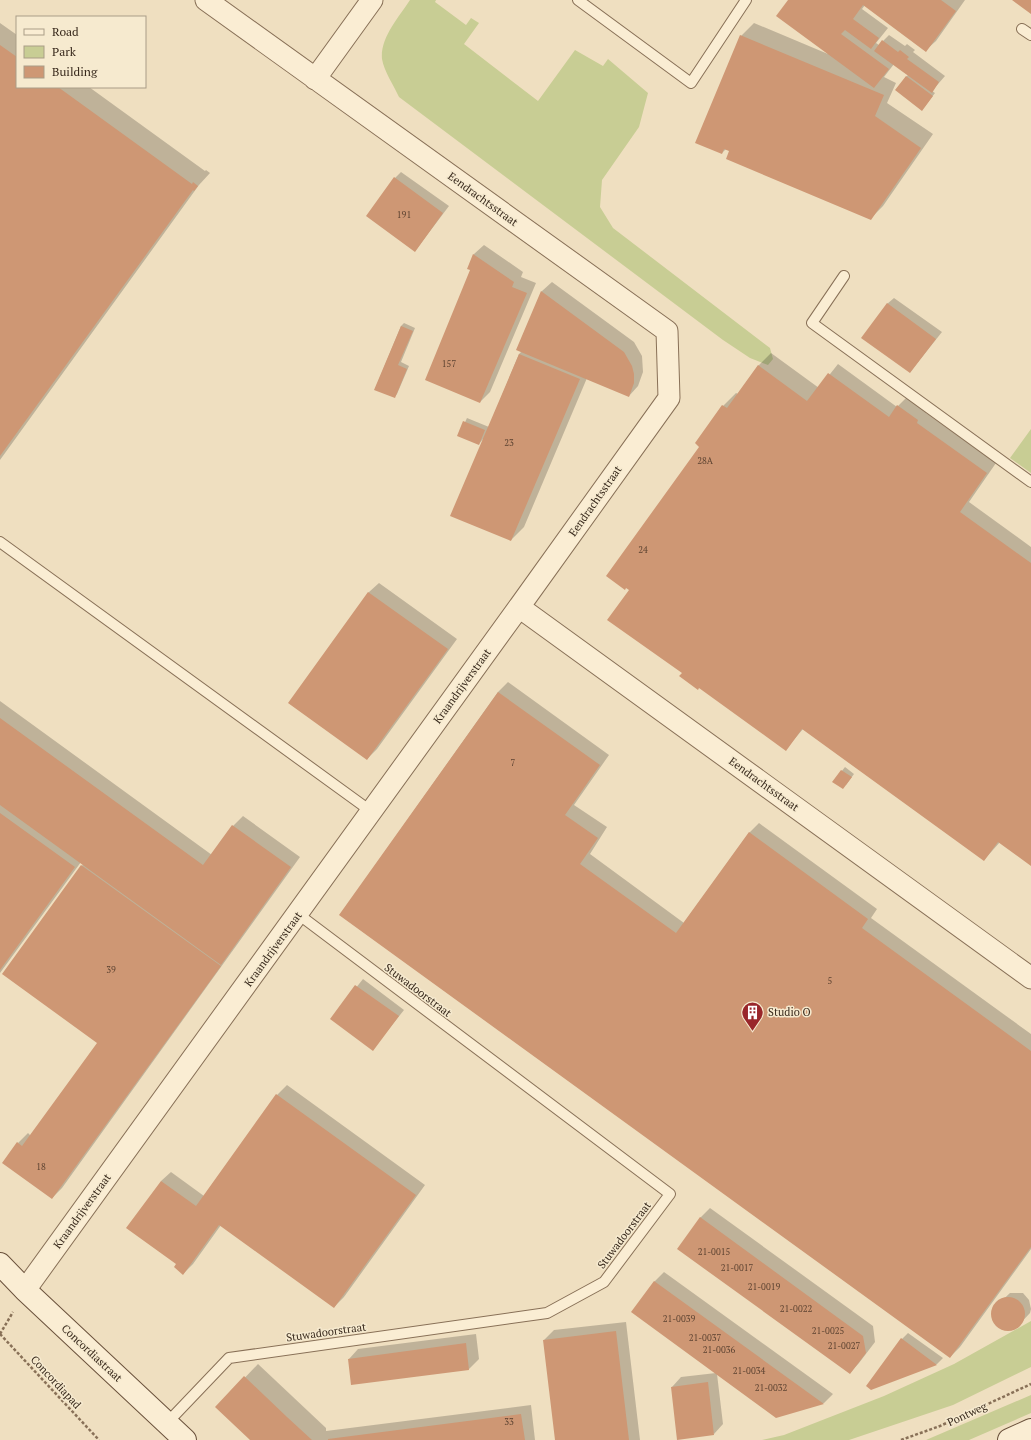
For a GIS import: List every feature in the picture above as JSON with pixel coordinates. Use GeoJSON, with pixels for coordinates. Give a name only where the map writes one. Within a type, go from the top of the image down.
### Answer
{"type":"FeatureCollection","features":[{"type":"Feature","properties":{"kind":"street","name":"Eendrachtsstraat"},"geometry":{"type":"LineString","coordinates":[[206,0],[667,331],[668,398],[519,607],[1031,978]]}},
{"type":"Feature","properties":{"kind":"street"},"geometry":{"type":"LineString","coordinates":[[314,79],[372,0]]}},
{"type":"Feature","properties":{"kind":"street","name":"Kraandrijverstraat"},"geometry":{"type":"LineString","coordinates":[[25,1290],[519,607]]}},
{"type":"Feature","properties":{"kind":"street","name":"Concordiastraat"},"geometry":{"type":"LineString","coordinates":[[0,1264],[25,1290],[185,1440]]}},
{"type":"Feature","properties":{"kind":"street"},"geometry":{"type":"LineString","coordinates":[[1008,1440],[1031,1430]]}},
{"type":"Feature","properties":{"kind":"lane"},"geometry":{"type":"LineString","coordinates":[[578,0],[691,83],[746,0]]}},
{"type":"Feature","properties":{"kind":"lane"},"geometry":{"type":"LineString","coordinates":[[1022,29],[1031,35]]}},
{"type":"Feature","properties":{"kind":"lane"},"geometry":{"type":"LineString","coordinates":[[844,276],[812,323],[1031,482]]}},
{"type":"Feature","properties":{"kind":"lane"},"geometry":{"type":"LineString","coordinates":[[0,542],[372,812]]}},
{"type":"Feature","properties":{"kind":"lane","name":"Stuwadoorstraat"},"geometry":{"type":"LineString","coordinates":[[167,1423],[229,1358],[547,1312],[604,1282],[670,1194],[298,914]]}},
{"type":"Feature","properties":{"kind":"path","name":"Concordiapad"},"geometry":{"type":"LineString","coordinates":[[0,1334],[99,1440]]}},
{"type":"Feature","properties":{"kind":"path","name":"Pontweg"},"geometry":{"type":"LineString","coordinates":[[901,1440],[940,1426],[1031,1384]]}},
{"type":"Feature","properties":{"kind":"green space"},"geometry":{"type":"Polygon","coordinates":[[[410,0],[436,0],[435,2],[466,25],[471,18],[479,23],[464,44],[538,101],[575,50],[603,66],[608,59],[648,93],[639,127],[602,180],[600,207],[613,228],[770,348],[773,359],[768,365],[750,358],[723,340],[399,97],[385,68],[382,59],[382,51],[391,28],[410,0]]]}},
{"type":"Feature","properties":{"kind":"green space"},"geometry":{"type":"Polygon","coordinates":[[[1031,429],[1031,473],[1010,458],[1031,429]]]}},
{"type":"Feature","properties":{"kind":"green space"},"geometry":{"type":"Polygon","coordinates":[[[1031,1321],[1031,1367],[953,1405],[849,1440],[762,1440],[784,1435],[884,1396],[954,1364],[1031,1321]]]}},
{"type":"Feature","properties":{"kind":"green space"},"geometry":{"type":"Polygon","coordinates":[[[1031,1395],[1031,1413],[969,1440],[926,1440],[1031,1395]]]}},
{"type":"Feature","properties":{"kind":"building"},"geometry":{"type":"Polygon","coordinates":[[[788,0],[941,0],[956,11],[926,52],[863,5],[853,19],[879,38],[871,49],[845,30],[841,34],[889,69],[874,88],[776,16],[788,0]]]}},
{"type":"Feature","properties":{"kind":"building"},"geometry":{"type":"Polygon","coordinates":[[[1012,0],[1031,0],[1031,14],[1012,0]]]}},
{"type":"Feature","properties":{"kind":"building"},"geometry":{"type":"Polygon","coordinates":[[[740,35],[884,95],[875,116],[921,148],[871,220],[726,159],[729,151],[724,149],[722,154],[695,143],[740,35]]]}},
{"type":"Feature","properties":{"kind":"building"},"geometry":{"type":"Polygon","coordinates":[[[882,40],[898,52],[900,50],[909,57],[907,59],[939,82],[932,93],[874,51],[882,40]]]}},
{"type":"Feature","properties":{"kind":"building"},"geometry":{"type":"Polygon","coordinates":[[[0,45],[16,56],[16,88],[59,88],[192,184],[193,182],[198,186],[194,191],[193,190],[0,456],[0,45]]]}},
{"type":"Feature","properties":{"kind":"building"},"geometry":{"type":"Polygon","coordinates":[[[906,76],[933,96],[922,111],[895,90],[906,76]]]}},
{"type":"Feature","properties":{"kind":"building"},"geometry":{"type":"Polygon","coordinates":[[[394,177],[443,213],[415,252],[366,216],[394,177]]]}},
{"type":"Feature","properties":{"kind":"building"},"geometry":{"type":"Polygon","coordinates":[[[473,254],[514,282],[512,287],[527,293],[480,403],[425,380],[470,270],[467,269],[473,254]]]}},
{"type":"Feature","properties":{"kind":"building"},"geometry":{"type":"Polygon","coordinates":[[[541,291],[624,352],[632,366],[634,374],[634,383],[629,397],[516,350],[541,291]]]}},
{"type":"Feature","properties":{"kind":"building"},"geometry":{"type":"Polygon","coordinates":[[[887,303],[936,339],[910,373],[861,338],[887,303]]]}},
{"type":"Feature","properties":{"kind":"building"},"geometry":{"type":"Polygon","coordinates":[[[401,326],[413,331],[398,365],[407,369],[395,398],[374,390],[401,326]]]}},
{"type":"Feature","properties":{"kind":"building"},"geometry":{"type":"Polygon","coordinates":[[[519,354],[580,379],[511,541],[450,516],[519,354]]]}},
{"type":"Feature","properties":{"kind":"building"},"geometry":{"type":"Polygon","coordinates":[[[758,365],[807,401],[828,373],[889,417],[897,405],[918,420],[917,423],[987,473],[960,512],[1031,563],[1031,866],[998,842],[984,861],[802,729],[786,751],[699,688],[698,690],[679,676],[682,673],[607,620],[629,590],[626,588],[625,590],[606,576],[699,447],[695,443],[722,405],[727,408],[758,365]]]}},
{"type":"Feature","properties":{"kind":"building"},"geometry":{"type":"Polygon","coordinates":[[[463,421],[485,430],[479,445],[457,436],[463,421]]]}},
{"type":"Feature","properties":{"kind":"building"},"geometry":{"type":"Polygon","coordinates":[[[368,592],[448,649],[367,760],[288,703],[368,592]]]}},
{"type":"Feature","properties":{"kind":"building","name":"Studio O"},"geometry":{"type":"Polygon","coordinates":[[[498,692],[600,765],[565,815],[598,838],[580,864],[676,933],[749,832],[868,919],[862,928],[1031,1051],[1031,1247],[950,1358],[339,915],[498,692]]]}},
{"type":"Feature","properties":{"kind":"building"},"geometry":{"type":"Polygon","coordinates":[[[0,718],[203,865],[232,825],[291,867],[221,965],[0,805],[0,718]]]}},
{"type":"Feature","properties":{"kind":"building"},"geometry":{"type":"Polygon","coordinates":[[[841,770],[852,777],[843,789],[832,782],[841,770]]]}},
{"type":"Feature","properties":{"kind":"building"},"geometry":{"type":"Polygon","coordinates":[[[0,813],[75,867],[0,970],[0,813]]]}},
{"type":"Feature","properties":{"kind":"building"},"geometry":{"type":"Polygon","coordinates":[[[81,865],[221,966],[52,1199],[2,1163],[17,1142],[22,1146],[97,1043],[2,974],[81,865]]]}},
{"type":"Feature","properties":{"kind":"building"},"geometry":{"type":"Polygon","coordinates":[[[355,985],[399,1016],[373,1051],[330,1019],[355,985]]]}},
{"type":"Feature","properties":{"kind":"building"},"geometry":{"type":"Polygon","coordinates":[[[276,1094],[416,1195],[334,1308],[219,1225],[183,1275],[174,1267],[176,1264],[126,1228],[161,1181],[196,1206],[276,1094]]]}},
{"type":"Feature","properties":{"kind":"building"},"geometry":{"type":"Polygon","coordinates":[[[700,1217],[863,1336],[866,1353],[850,1374],[677,1249],[700,1217]]]}},
{"type":"Feature","properties":{"kind":"building"},"geometry":{"type":"Polygon","coordinates":[[[654,1281],[824,1404],[776,1418],[631,1312],[654,1281]]]}},
{"type":"Feature","properties":{"kind":"building"},"geometry":{"type":"Polygon","coordinates":[[[1008,1297],[1020,1302],[1025,1314],[1020,1326],[1008,1331],[996,1326],[991,1314],[996,1302],[1008,1297]]]}},
{"type":"Feature","properties":{"kind":"building"},"geometry":{"type":"Polygon","coordinates":[[[616,1331],[629,1440],[555,1440],[543,1340],[616,1331]]]}},
{"type":"Feature","properties":{"kind":"building"},"geometry":{"type":"Polygon","coordinates":[[[901,1338],[937,1365],[871,1390],[866,1386],[901,1338]]]}},
{"type":"Feature","properties":{"kind":"building"},"geometry":{"type":"Polygon","coordinates":[[[466,1343],[469,1370],[351,1385],[348,1359],[466,1343]]]}},
{"type":"Feature","properties":{"kind":"building"},"geometry":{"type":"Polygon","coordinates":[[[244,1376],[312,1440],[250,1440],[215,1407],[244,1376]]]}},
{"type":"Feature","properties":{"kind":"building"},"geometry":{"type":"Polygon","coordinates":[[[708,1382],[714,1435],[677,1440],[671,1387],[708,1382]]]}},
{"type":"Feature","properties":{"kind":"building"},"geometry":{"type":"Polygon","coordinates":[[[521,1414],[525,1440],[328,1440],[328,1439],[521,1414]]]}},
{"type":"Feature","properties":{"kind":"place","name":"Studio O"},"geometry":{"type":"Point","coordinates":[752,1032]}}]}
